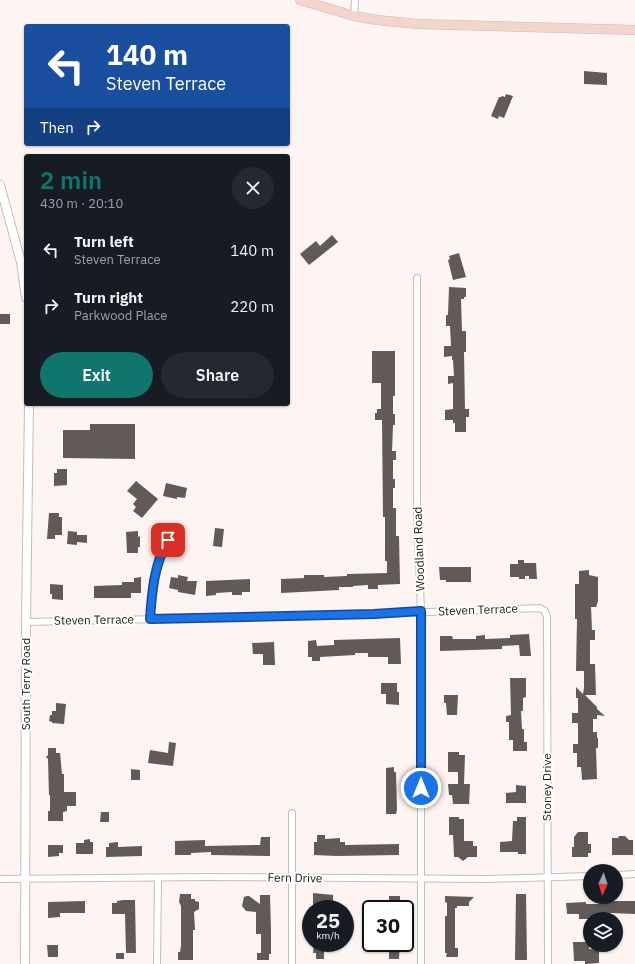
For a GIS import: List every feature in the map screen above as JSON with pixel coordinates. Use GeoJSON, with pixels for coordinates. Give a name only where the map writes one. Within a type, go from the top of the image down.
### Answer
{"type":"FeatureCollection","features":[{"type":"Feature","properties":{"kind":"main road"},"geometry":{"type":"LineString","coordinates":[[300,0],[354,16],[418,24],[635,30]]}},
{"type":"Feature","properties":{"kind":"street"},"geometry":{"type":"LineString","coordinates":[[354,16],[355,0]]}},
{"type":"Feature","properties":{"kind":"street"},"geometry":{"type":"LineString","coordinates":[[0,186],[21,262],[24,284]]}},
{"type":"Feature","properties":{"kind":"street","name":"Woodland Road"},"geometry":{"type":"LineString","coordinates":[[417,278],[417,511],[421,611],[421,964]]}},
{"type":"Feature","properties":{"kind":"street","name":"South Terry Road"},"geometry":{"type":"LineString","coordinates":[[25,964],[28,406]]}},
{"type":"Feature","properties":{"kind":"street"},"geometry":{"type":"LineString","coordinates":[[150,619],[157,563],[168,540],[176,532]]}},
{"type":"Feature","properties":{"kind":"street","name":"Steven Terrace"},"geometry":{"type":"LineString","coordinates":[[26,622],[374,614],[421,611],[540,608],[545,611]]}},
{"type":"Feature","properties":{"kind":"street","name":"Stoney Drive"},"geometry":{"type":"LineString","coordinates":[[545,611],[547,617],[548,964]]}},
{"type":"Feature","properties":{"kind":"street"},"geometry":{"type":"LineString","coordinates":[[292,813],[292,964]]}},
{"type":"Feature","properties":{"kind":"street"},"geometry":{"type":"LineString","coordinates":[[623,875],[635,874]]}},
{"type":"Feature","properties":{"kind":"street","name":"Fern Drive"},"geometry":{"type":"LineString","coordinates":[[0,879],[422,879],[583,876]]}},
{"type":"Feature","properties":{"kind":"street"},"geometry":{"type":"LineString","coordinates":[[157,964],[158,878]]}},
{"type":"Feature","properties":{"kind":"building"},"geometry":{"type":"Polygon","coordinates":[[[584,71],[607,73],[607,85],[584,84],[584,71]]]}},
{"type":"Feature","properties":{"kind":"building"},"geometry":{"type":"Polygon","coordinates":[[[506,94],[513,96],[504,118],[499,116],[498,119],[491,116],[499,97],[505,97],[506,94]]]}},
{"type":"Feature","properties":{"kind":"building"},"geometry":{"type":"Polygon","coordinates":[[[332,235],[338,242],[309,265],[300,254],[316,241],[320,246],[332,235]]]}},
{"type":"Feature","properties":{"kind":"building"},"geometry":{"type":"Polygon","coordinates":[[[459,253],[466,277],[453,280],[448,260],[450,259],[449,256],[459,253]]]}},
{"type":"Feature","properties":{"kind":"building"},"geometry":{"type":"Polygon","coordinates":[[[449,287],[466,288],[466,297],[461,299],[462,331],[466,331],[466,352],[464,352],[465,409],[469,409],[469,417],[466,417],[466,432],[455,432],[455,423],[453,423],[453,420],[445,420],[445,410],[453,409],[453,383],[448,384],[448,376],[454,376],[452,356],[444,357],[444,346],[451,346],[450,326],[446,326],[449,287]]]}},
{"type":"Feature","properties":{"kind":"building"},"geometry":{"type":"Polygon","coordinates":[[[0,314],[10,314],[10,324],[0,324],[0,314]]]}},
{"type":"Feature","properties":{"kind":"building"},"geometry":{"type":"Polygon","coordinates":[[[372,351],[395,351],[395,396],[393,396],[393,414],[395,414],[395,425],[393,425],[392,451],[396,451],[396,460],[393,460],[393,479],[395,479],[395,488],[393,488],[393,508],[396,508],[396,536],[399,536],[400,584],[378,585],[378,589],[368,589],[368,585],[339,587],[339,590],[281,593],[281,579],[304,578],[304,575],[324,575],[324,577],[347,576],[347,574],[387,573],[387,561],[385,561],[385,517],[383,517],[382,420],[375,420],[375,413],[377,413],[377,409],[381,409],[381,383],[372,383],[372,351]]]}},
{"type":"Feature","properties":{"kind":"building"},"geometry":{"type":"Polygon","coordinates":[[[90,424],[135,424],[135,459],[63,458],[63,430],[90,430],[90,424]]]}},
{"type":"Feature","properties":{"kind":"building"},"geometry":{"type":"Polygon","coordinates":[[[57,469],[67,469],[67,485],[54,486],[54,473],[57,473],[57,469]]]}},
{"type":"Feature","properties":{"kind":"building"},"geometry":{"type":"Polygon","coordinates":[[[136,481],[158,499],[142,518],[133,511],[136,507],[133,504],[137,499],[127,491],[136,481]]]}},
{"type":"Feature","properties":{"kind":"building"},"geometry":{"type":"Polygon","coordinates":[[[166,483],[187,488],[185,498],[177,497],[177,499],[163,496],[166,483]]]}},
{"type":"Feature","properties":{"kind":"building"},"geometry":{"type":"Polygon","coordinates":[[[49,513],[59,513],[59,517],[62,517],[62,535],[55,535],[55,539],[47,539],[49,513]]]}},
{"type":"Feature","properties":{"kind":"building"},"geometry":{"type":"Polygon","coordinates":[[[215,528],[224,529],[222,547],[213,546],[215,528]]]}},
{"type":"Feature","properties":{"kind":"building"},"geometry":{"type":"Polygon","coordinates":[[[68,531],[77,532],[77,535],[87,535],[87,543],[77,542],[77,545],[67,544],[68,531]]]}},
{"type":"Feature","properties":{"kind":"building"},"geometry":{"type":"Polygon","coordinates":[[[138,531],[138,537],[140,536],[140,547],[138,547],[138,553],[127,553],[126,532],[138,531]]]}},
{"type":"Feature","properties":{"kind":"building"},"geometry":{"type":"Polygon","coordinates":[[[518,560],[524,560],[524,563],[536,563],[537,579],[529,579],[529,576],[525,576],[525,579],[510,577],[510,564],[518,564],[518,560]]]}},
{"type":"Feature","properties":{"kind":"building"},"geometry":{"type":"Polygon","coordinates":[[[439,567],[471,567],[471,582],[446,582],[446,580],[440,580],[439,567]]]}},
{"type":"Feature","properties":{"kind":"building"},"geometry":{"type":"Polygon","coordinates":[[[589,570],[589,575],[598,577],[598,601],[596,607],[591,607],[592,630],[595,630],[595,640],[590,640],[590,664],[595,664],[596,695],[585,695],[605,716],[597,715],[597,719],[593,719],[593,732],[597,732],[598,738],[598,748],[596,748],[597,779],[582,780],[581,767],[577,767],[577,753],[573,753],[573,744],[578,744],[578,723],[572,723],[572,713],[578,713],[576,687],[583,694],[584,688],[584,671],[576,671],[577,619],[575,619],[575,584],[579,584],[579,571],[589,570]]]}},
{"type":"Feature","properties":{"kind":"building"},"geometry":{"type":"Polygon","coordinates":[[[178,575],[188,577],[187,581],[197,581],[195,595],[178,592],[178,590],[169,588],[171,577],[178,578],[178,575]]]}},
{"type":"Feature","properties":{"kind":"building"},"geometry":{"type":"Polygon","coordinates":[[[141,577],[141,593],[131,593],[131,598],[94,598],[94,586],[122,585],[122,582],[134,582],[134,578],[141,577]]]}},
{"type":"Feature","properties":{"kind":"building"},"geometry":{"type":"Polygon","coordinates":[[[250,579],[250,592],[242,592],[242,595],[232,595],[232,592],[216,593],[216,595],[206,596],[206,581],[250,579]]]}},
{"type":"Feature","properties":{"kind":"building"},"geometry":{"type":"Polygon","coordinates":[[[50,584],[63,585],[63,600],[52,599],[52,594],[50,594],[50,584]]]}},
{"type":"Feature","properties":{"kind":"building"},"geometry":{"type":"Polygon","coordinates":[[[529,634],[531,656],[520,656],[519,645],[502,646],[502,649],[440,651],[440,636],[452,636],[453,639],[476,639],[476,636],[485,635],[485,639],[510,638],[510,635],[529,634]]]}},
{"type":"Feature","properties":{"kind":"building"},"geometry":{"type":"Polygon","coordinates":[[[400,638],[401,664],[388,664],[388,657],[368,657],[368,653],[320,657],[320,661],[312,661],[312,657],[308,657],[308,641],[316,640],[317,646],[334,645],[334,640],[400,638]]]}},
{"type":"Feature","properties":{"kind":"building"},"geometry":{"type":"Polygon","coordinates":[[[274,642],[275,665],[263,665],[263,654],[253,654],[252,643],[274,642]]]}},
{"type":"Feature","properties":{"kind":"building"},"geometry":{"type":"Polygon","coordinates":[[[510,678],[526,678],[526,697],[523,698],[523,711],[521,711],[522,729],[524,729],[524,742],[527,742],[527,751],[513,751],[513,740],[509,740],[509,722],[506,722],[506,716],[511,715],[510,678]]]}},
{"type":"Feature","properties":{"kind":"building"},"geometry":{"type":"Polygon","coordinates":[[[381,683],[397,683],[399,705],[386,704],[386,694],[381,694],[381,683]]]}},
{"type":"Feature","properties":{"kind":"building"},"geometry":{"type":"Polygon","coordinates":[[[444,695],[458,695],[457,715],[447,715],[444,695]]]}},
{"type":"Feature","properties":{"kind":"building"},"geometry":{"type":"Polygon","coordinates":[[[56,703],[66,704],[64,724],[52,723],[49,721],[52,711],[56,711],[56,703]]]}},
{"type":"Feature","properties":{"kind":"building"},"geometry":{"type":"Polygon","coordinates":[[[169,742],[176,743],[173,766],[148,763],[150,750],[168,753],[169,742]]]}},
{"type":"Feature","properties":{"kind":"building"},"geometry":{"type":"Polygon","coordinates":[[[48,748],[56,748],[56,753],[60,753],[62,774],[64,774],[64,792],[76,792],[76,806],[67,806],[67,811],[63,812],[63,821],[48,821],[48,811],[50,811],[50,795],[48,759],[46,757],[48,755],[48,748]]]}},
{"type":"Feature","properties":{"kind":"building"},"geometry":{"type":"Polygon","coordinates":[[[448,752],[459,752],[459,755],[465,755],[464,784],[470,784],[469,804],[453,804],[452,795],[449,795],[448,784],[458,784],[458,772],[448,772],[448,752]]]}},
{"type":"Feature","properties":{"kind":"building"},"geometry":{"type":"Polygon","coordinates":[[[394,767],[394,772],[396,772],[397,810],[396,814],[386,814],[386,768],[394,767]]]}},
{"type":"Feature","properties":{"kind":"building"},"geometry":{"type":"Polygon","coordinates":[[[131,769],[140,770],[140,780],[131,780],[131,769]]]}},
{"type":"Feature","properties":{"kind":"building"},"geometry":{"type":"Polygon","coordinates":[[[516,785],[526,786],[526,803],[506,803],[506,793],[516,792],[516,785]]]}},
{"type":"Feature","properties":{"kind":"building"},"geometry":{"type":"Polygon","coordinates":[[[101,812],[109,812],[109,822],[100,822],[101,812]]]}},
{"type":"Feature","properties":{"kind":"building"},"geometry":{"type":"Polygon","coordinates":[[[449,817],[459,817],[459,819],[464,819],[464,841],[473,841],[473,846],[477,846],[477,857],[468,857],[463,861],[458,857],[454,857],[453,835],[449,835],[449,817]]]}},
{"type":"Feature","properties":{"kind":"building"},"geometry":{"type":"Polygon","coordinates":[[[517,817],[526,817],[526,854],[518,854],[518,852],[500,852],[500,842],[512,841],[513,821],[517,821],[517,817]]]}},
{"type":"Feature","properties":{"kind":"building"},"geometry":{"type":"Polygon","coordinates":[[[578,832],[588,832],[588,844],[591,844],[591,853],[588,853],[588,857],[572,857],[574,837],[578,832]]]}},
{"type":"Feature","properties":{"kind":"building"},"geometry":{"type":"Polygon","coordinates":[[[317,835],[325,835],[325,839],[340,838],[340,842],[345,842],[345,845],[399,844],[399,855],[314,855],[314,842],[317,842],[317,835]]]}},
{"type":"Feature","properties":{"kind":"building"},"geometry":{"type":"Polygon","coordinates":[[[619,836],[625,836],[629,840],[633,840],[633,855],[612,855],[612,838],[618,838],[619,836]]]}},
{"type":"Feature","properties":{"kind":"building"},"geometry":{"type":"Polygon","coordinates":[[[261,837],[270,837],[270,856],[211,855],[211,852],[191,853],[191,855],[175,855],[175,841],[205,840],[205,846],[260,845],[261,837]]]}},
{"type":"Feature","properties":{"kind":"building"},"geometry":{"type":"Polygon","coordinates":[[[90,839],[90,842],[93,842],[93,854],[76,854],[76,843],[84,843],[84,840],[90,839]]]}},
{"type":"Feature","properties":{"kind":"building"},"geometry":{"type":"Polygon","coordinates":[[[118,842],[118,847],[142,846],[142,856],[106,857],[106,847],[109,847],[109,843],[118,842]]]}},
{"type":"Feature","properties":{"kind":"building"},"geometry":{"type":"Polygon","coordinates":[[[48,845],[63,845],[63,853],[59,853],[59,856],[48,857],[48,845]]]}},
{"type":"Feature","properties":{"kind":"building"},"geometry":{"type":"Polygon","coordinates":[[[313,893],[333,895],[333,900],[313,900],[313,893]]]}},
{"type":"Feature","properties":{"kind":"building"},"geometry":{"type":"Polygon","coordinates":[[[180,894],[191,894],[191,899],[195,899],[195,901],[199,902],[199,909],[194,912],[195,930],[193,930],[193,960],[178,960],[178,952],[180,952],[181,946],[180,894]]]}},
{"type":"Feature","properties":{"kind":"building"},"geometry":{"type":"Polygon","coordinates":[[[516,894],[526,894],[527,960],[515,960],[516,894]]]}},
{"type":"Feature","properties":{"kind":"building"},"geometry":{"type":"Polygon","coordinates":[[[260,895],[270,895],[271,954],[269,954],[269,960],[257,960],[257,953],[261,953],[261,934],[256,934],[256,912],[246,911],[242,906],[244,897],[247,896],[260,904],[260,895]]]}},
{"type":"Feature","properties":{"kind":"building"},"geometry":{"type":"Polygon","coordinates":[[[389,896],[400,896],[400,900],[389,900],[389,896]]]}},
{"type":"Feature","properties":{"kind":"building"},"geometry":{"type":"Polygon","coordinates":[[[445,896],[474,897],[469,902],[469,906],[457,906],[457,908],[455,908],[455,948],[458,948],[458,957],[446,957],[447,953],[445,953],[445,916],[447,916],[447,903],[445,902],[445,896]]]}},
{"type":"Feature","properties":{"kind":"building"},"geometry":{"type":"Polygon","coordinates":[[[135,900],[136,953],[126,953],[125,914],[112,914],[112,903],[117,903],[117,901],[135,900]]]}},
{"type":"Feature","properties":{"kind":"building"},"geometry":{"type":"Polygon","coordinates":[[[85,901],[85,913],[60,913],[60,917],[48,918],[48,902],[85,901]]]}},
{"type":"Feature","properties":{"kind":"building"},"geometry":{"type":"Polygon","coordinates":[[[623,901],[635,901],[635,914],[623,914],[623,912],[583,912],[583,919],[579,919],[579,914],[567,914],[566,903],[583,902],[583,904],[623,904],[623,901]]]}},
{"type":"Feature","properties":{"kind":"building"},"geometry":{"type":"Polygon","coordinates":[[[573,942],[583,942],[583,952],[599,952],[599,963],[585,964],[585,961],[574,961],[573,942]]]}},
{"type":"Feature","properties":{"kind":"building"},"geometry":{"type":"Polygon","coordinates":[[[47,945],[58,945],[58,957],[48,957],[47,945]]]}},
{"type":"Feature","properties":{"kind":"building"},"geometry":{"type":"Polygon","coordinates":[[[324,952],[324,959],[316,959],[316,953],[313,953],[324,952]]]}},
{"type":"Feature","properties":{"kind":"building"},"geometry":{"type":"Polygon","coordinates":[[[389,952],[399,952],[399,959],[389,959],[389,952]]]}},
{"type":"Feature","properties":{"kind":"building"},"geometry":{"type":"Polygon","coordinates":[[[116,953],[124,953],[124,959],[116,959],[116,953]]]}},
{"type":"Feature","properties":{"kind":"route"},"geometry":{"type":"LineString","coordinates":[[168,540],[157,563],[150,619],[374,614],[421,611],[421,788]]}}]}
